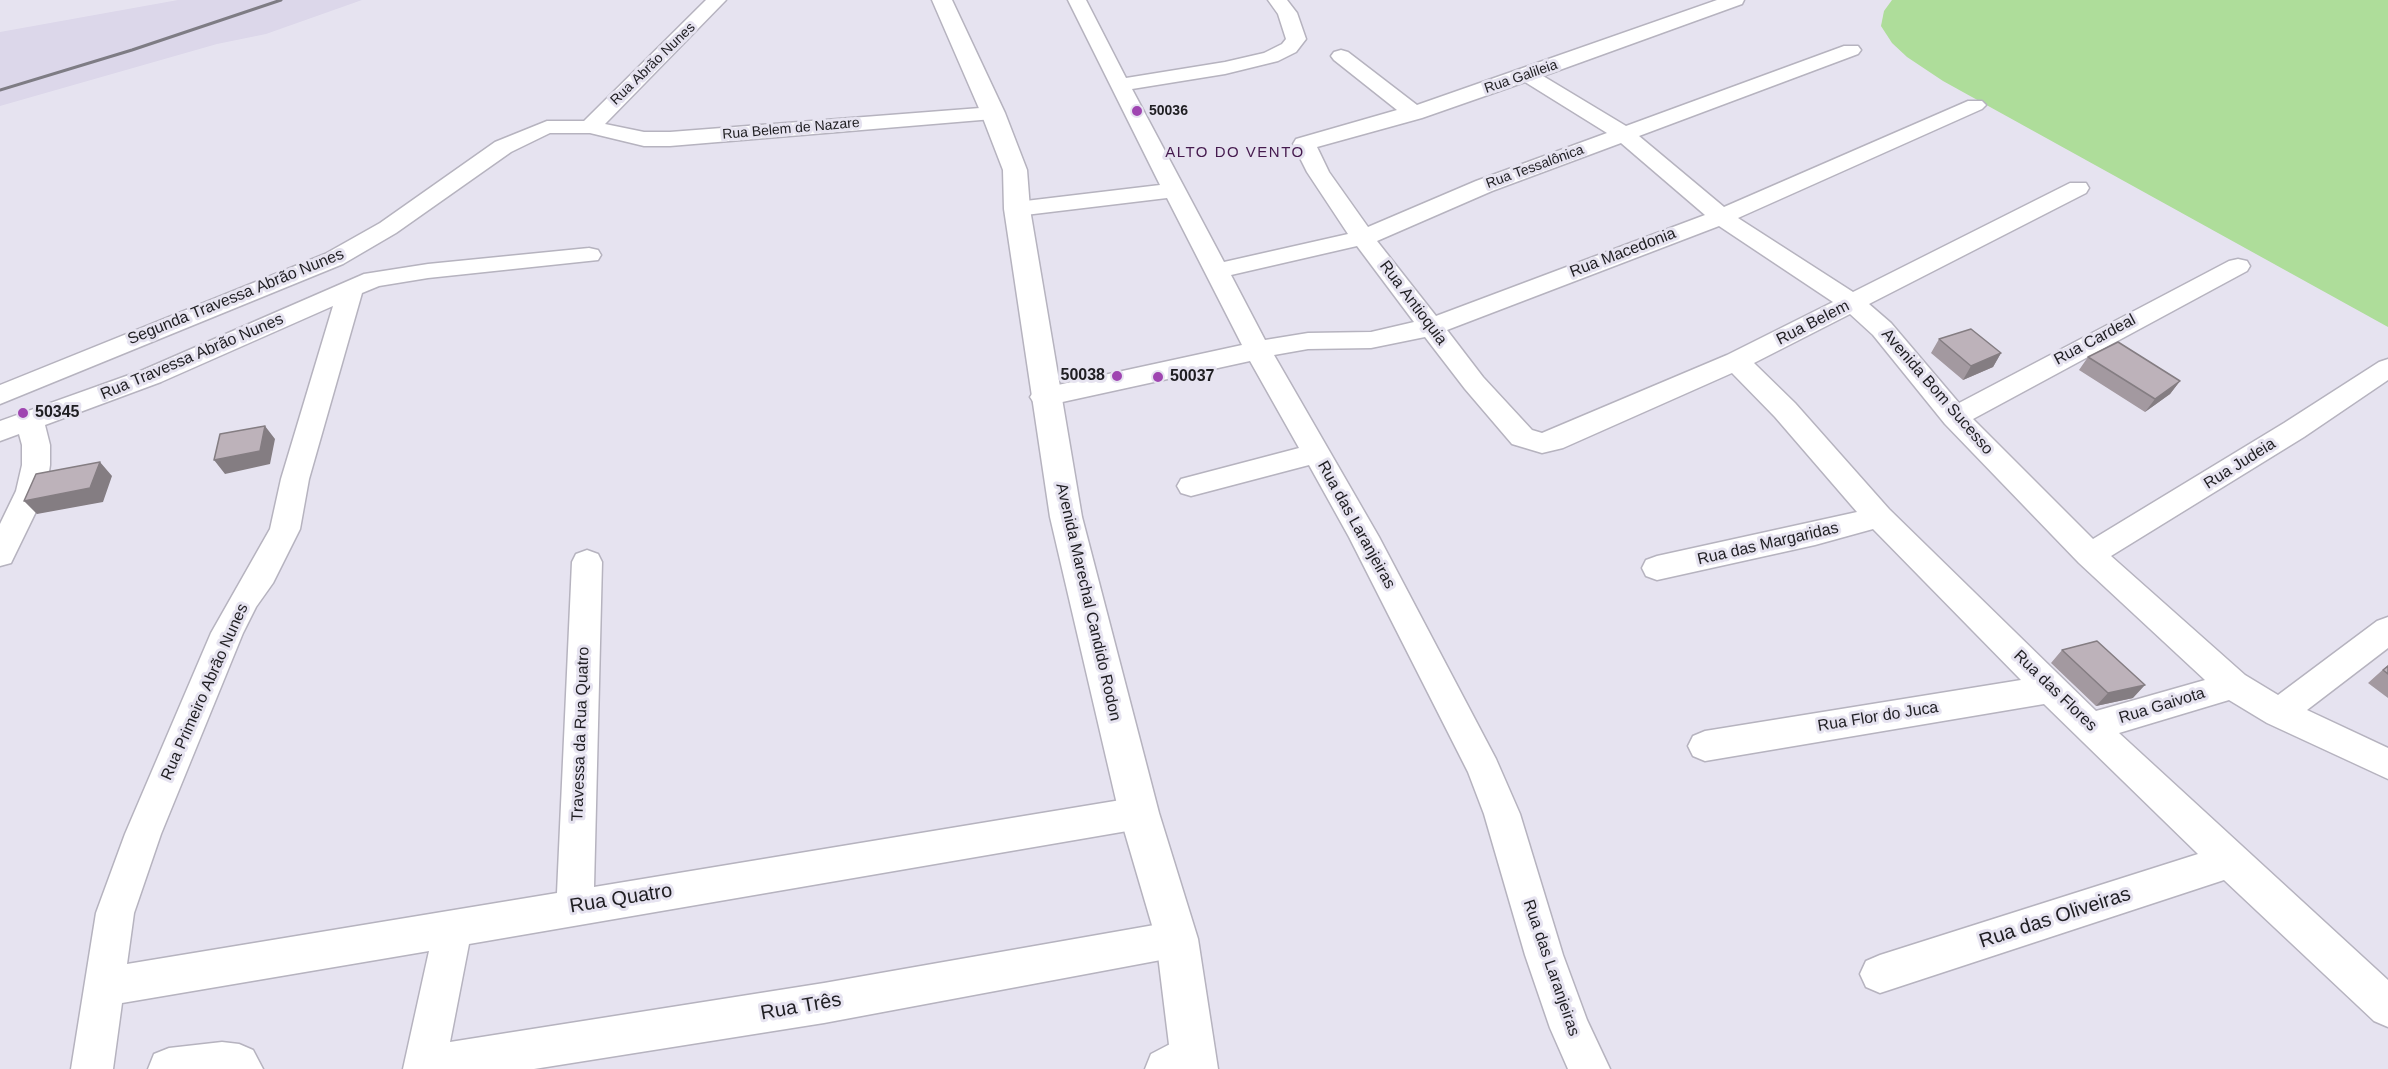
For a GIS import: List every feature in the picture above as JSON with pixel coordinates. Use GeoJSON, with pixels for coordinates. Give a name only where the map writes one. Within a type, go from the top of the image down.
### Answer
{"type":"FeatureCollection","features":[{"type":"Feature","properties":{"kind":"street","name":"Rua Abrão Nunes"},"geometry":{"type":"LineString","coordinates":[[590,127],[717,0]]}},
{"type":"Feature","properties":{"kind":"street","name":"Avenida Marechal Candido Rodon"},"geometry":{"type":"LineString","coordinates":[[942,0],[993,113],[1015,170],[1017,209],[1044,397],[1071,540],[1139,813],[1177,939],[1185,1063]]}},
{"type":"Feature","properties":{"kind":"street","name":"Rua das Laranjeiras"},"geometry":{"type":"LineString","coordinates":[[1077,0],[1119,86],[1176,190],[1258,351],[1408,619],[1484,770],[1502,814],[1544,955],[1570,1028],[1589,1069]]}},
{"type":"Feature","properties":{"kind":"street"},"geometry":{"type":"LineString","coordinates":[[1119,86],[1225,68],[1271,57],[1289,48],[1296,39],[1287,13],[1277,0]]}},
{"type":"Feature","properties":{"kind":"street","name":"Rua Galileia"},"geometry":{"type":"LineString","coordinates":[[1304,144],[1414,113],[1528,75],[1735,0]]}},
{"type":"Feature","properties":{"kind":"street","name":"Rua Tessalônica"},"geometry":{"type":"LineString","coordinates":[[1216,271],[1363,238],[1484,186],[1851,50]]}},
{"type":"Feature","properties":{"kind":"street"},"geometry":{"type":"LineString","coordinates":[[1341,56],[1414,113]]}},
{"type":"Feature","properties":{"kind":"street","name":"Avenida Bom Sucesso"},"geometry":{"type":"LineString","coordinates":[[1528,75],[1625,135],[1721,217],[1853,303],[1896,344],[1955,417],[2090,555],[2233,685],[2279,713],[2388,764]]}},
{"type":"Feature","properties":{"kind":"street","name":"Rua Macedonia"},"geometry":{"type":"LineString","coordinates":[[1044,397],[1308,341],[1371,340],[1431,327],[1721,217],[1975,105]]}},
{"type":"Feature","properties":{"kind":"street","name":"Rua Belem de Nazare"},"geometry":{"type":"LineString","coordinates":[[590,127],[644,139],[670,139],[993,113]]}},
{"type":"Feature","properties":{"kind":"street","name":"Segunda Travessa Abrão Nunes"},"geometry":{"type":"LineString","coordinates":[[0,394],[334,259],[388,228],[503,147],[529,133],[563,125],[590,127]]}},
{"type":"Feature","properties":{"kind":"street","name":"Rua Antioquia"},"geometry":{"type":"LineString","coordinates":[[1304,144],[1318,172],[1363,238],[1509,425],[1522,437],[1542,443]]}},
{"type":"Feature","properties":{"kind":"street","name":"Rua Belem"},"geometry":{"type":"LineString","coordinates":[[1542,443],[1588,426],[1736,362],[2078,188]]}},
{"type":"Feature","properties":{"kind":"street"},"geometry":{"type":"LineString","coordinates":[[1017,209],[1176,190]]}},
{"type":"Feature","properties":{"kind":"street"},"geometry":{"type":"LineString","coordinates":[[334,259],[355,286],[392,275],[589,255]]}},
{"type":"Feature","properties":{"kind":"street","name":"Rua Cardeal"},"geometry":{"type":"LineString","coordinates":[[1955,417],[2046,366],[2238,266]]}},
{"type":"Feature","properties":{"kind":"street","name":"Rua Travessa Abrão Nunes"},"geometry":{"type":"LineString","coordinates":[[0,431],[171,368],[355,286]]}},
{"type":"Feature","properties":{"kind":"street","name":"Rua Primeiro Abrão Nunes"},"geometry":{"type":"LineString","coordinates":[[92,1069],[116,913],[143,834],[227,633],[244,600],[262,575],[285,529],[295,479],[355,286]]}},
{"type":"Feature","properties":{"kind":"street","name":"Rua das Flores"},"geometry":{"type":"LineString","coordinates":[[1736,362],[1785,410],[1879,517],[2051,689],[2230,861],[2388,1007]]}},
{"type":"Feature","properties":{"kind":"street","name":"Rua Judeia"},"geometry":{"type":"LineString","coordinates":[[2090,555],[2285,436],[2388,368]]}},
{"type":"Feature","properties":{"kind":"street"},"geometry":{"type":"LineString","coordinates":[[0,555],[31,491],[36,465],[36,446],[30,421]]}},
{"type":"Feature","properties":{"kind":"street"},"geometry":{"type":"LineString","coordinates":[[1191,486],[1316,453]]}},
{"type":"Feature","properties":{"kind":"street","name":"Rua das Margaridas"},"geometry":{"type":"LineString","coordinates":[[1657,568],[1815,534],[1879,517]]}},
{"type":"Feature","properties":{"kind":"street","name":"Travessa da Rua Quatro"},"geometry":{"type":"LineString","coordinates":[[575,907],[587,562]]}},
{"type":"Feature","properties":{"kind":"street"},"geometry":{"type":"LineString","coordinates":[[2279,713],[2388,630]]}},
{"type":"Feature","properties":{"kind":"street","name":"Rua Gaivota"},"geometry":{"type":"LineString","coordinates":[[2091,727],[2233,685]]}},
{"type":"Feature","properties":{"kind":"street","name":"Rua Flor do Juca"},"geometry":{"type":"LineString","coordinates":[[1705,746],[2051,689]]}},
{"type":"Feature","properties":{"kind":"street","name":"Rua Quatro"},"geometry":{"type":"LineString","coordinates":[[104,987],[1139,813]]}},
{"type":"Feature","properties":{"kind":"street","name":"Rua das Oliveiras"},"geometry":{"type":"LineString","coordinates":[[1880,974],[2230,861]]}},
{"type":"Feature","properties":{"kind":"street","name":"Rua Três"},"geometry":{"type":"LineString","coordinates":[[453,927],[424,1068],[824,1003],[1177,939]]}},
{"type":"Feature","properties":{"kind":"street"},"geometry":{"type":"LineString","coordinates":[[169,1069],[222,1062],[239,1064],[242,1069]]}},
{"type":"Feature","properties":{"kind":"shaded area"},"geometry":{"type":"Polygon","coordinates":[[[178,0],[362,0],[266,34],[217,44],[0,106],[0,32],[178,0]]]}},
{"type":"Feature","properties":{"kind":"green space"},"geometry":{"type":"Polygon","coordinates":[[[1892,0],[2388,0],[2388,327],[1943,81],[1907,57],[1892,43],[1881,26],[1884,11],[1892,0]]]}},
{"type":"Feature","properties":{"kind":"building"},"geometry":{"type":"Polygon","coordinates":[[[1971,329],[2001,353],[1971,366],[1939,339],[1971,329]]]}},
{"type":"Feature","properties":{"kind":"building"},"geometry":{"type":"Polygon","coordinates":[[[2118,342],[2180,381],[2155,399],[2088,357],[2118,342]]]}},
{"type":"Feature","properties":{"kind":"building"},"geometry":{"type":"Polygon","coordinates":[[[265,426],[260,451],[214,460],[220,434],[265,426]]]}},
{"type":"Feature","properties":{"kind":"building"},"geometry":{"type":"Polygon","coordinates":[[[100,462],[90,488],[24,501],[36,474],[100,462]]]}},
{"type":"Feature","properties":{"kind":"building"},"geometry":{"type":"Polygon","coordinates":[[[2097,641],[2145,685],[2108,693],[2062,650],[2097,641]]]}},
{"type":"Feature","properties":{"kind":"railway"},"geometry":{"type":"LineString","coordinates":[[0,90],[132,50],[281,0]]}},
{"type":"Feature","properties":{"kind":"place","name":"50036"},"geometry":{"type":"Point","coordinates":[1137,111]}},
{"type":"Feature","properties":{"kind":"place","name":"50038"},"geometry":{"type":"Point","coordinates":[1117,376]}},
{"type":"Feature","properties":{"kind":"place","name":"50037"},"geometry":{"type":"Point","coordinates":[1158,377]}},
{"type":"Feature","properties":{"kind":"place","name":"50345"},"geometry":{"type":"Point","coordinates":[23,413]}},
{"type":"Feature","properties":{"kind":"district","name":"ALTO DO VENTO"},"geometry":{"type":"Point","coordinates":[1235,153]}}]}
